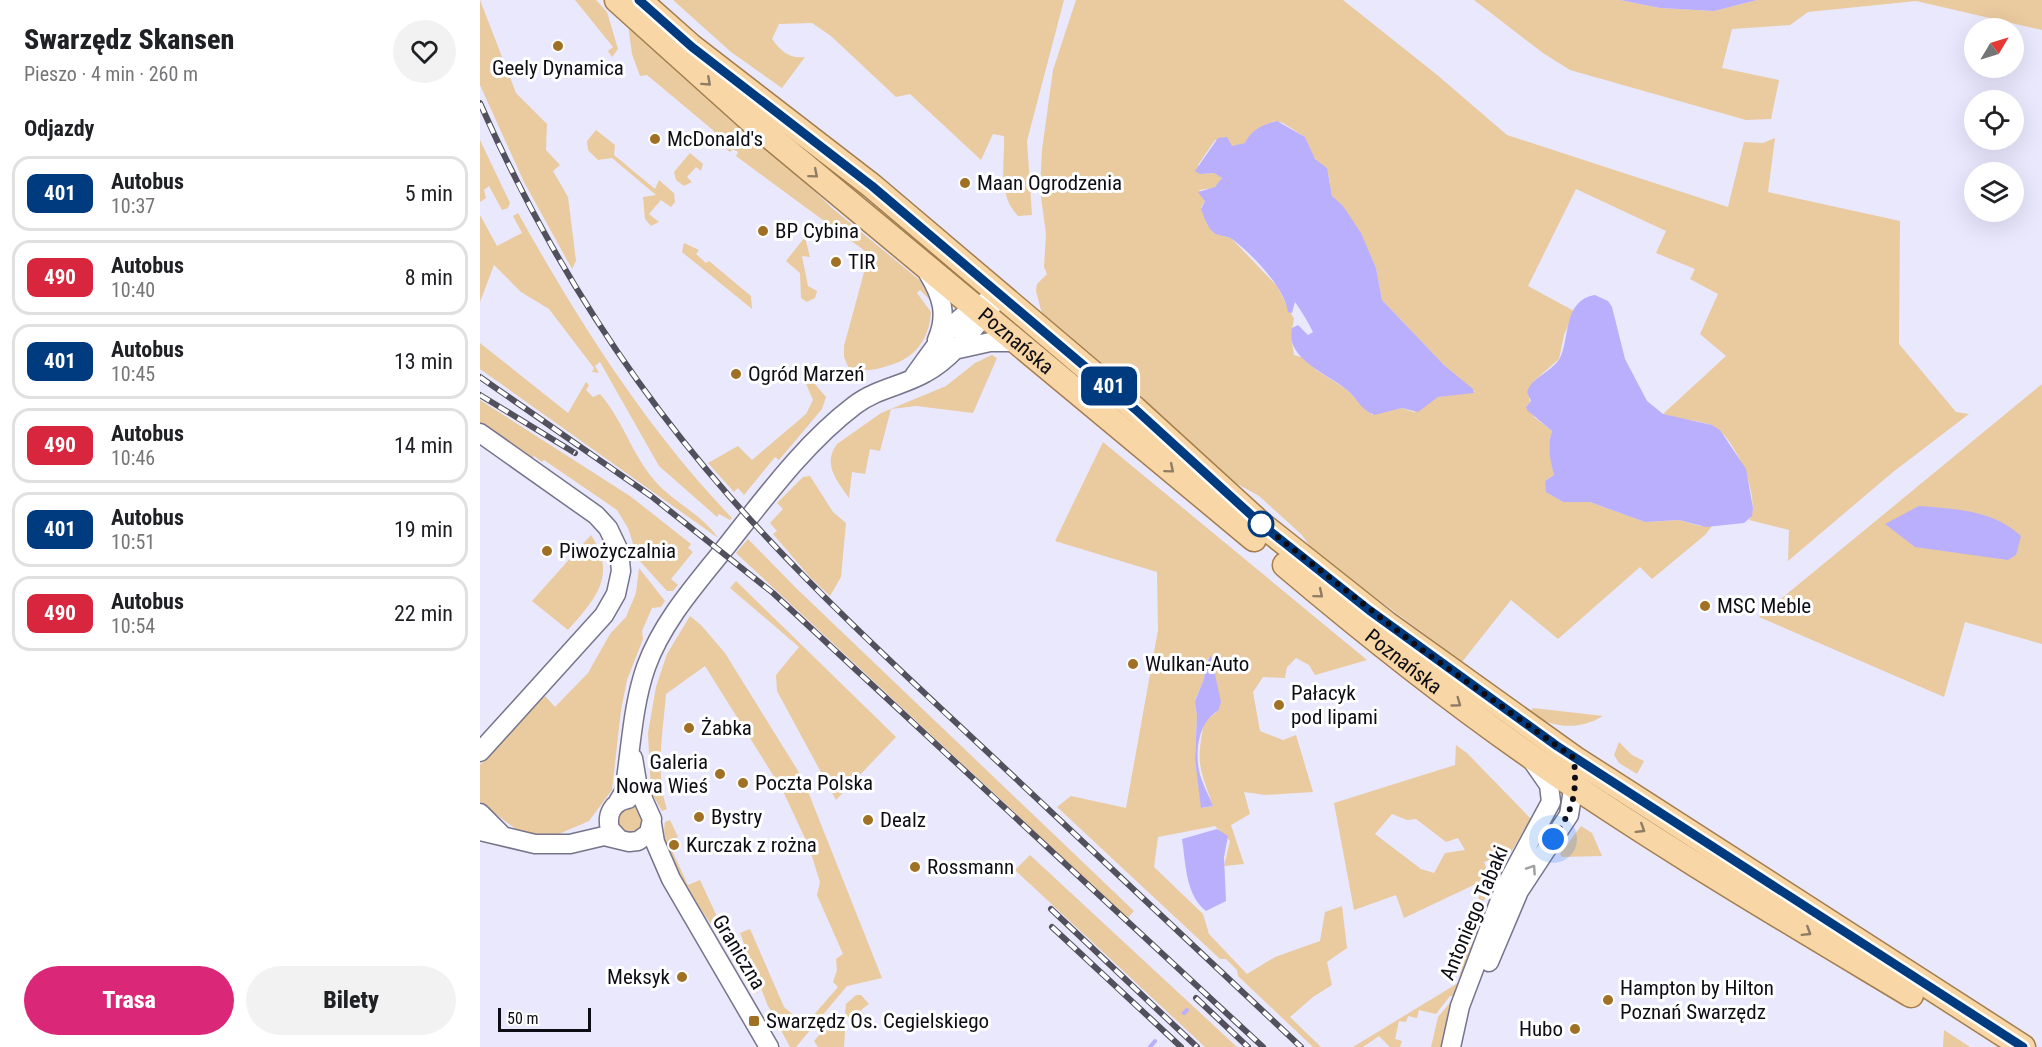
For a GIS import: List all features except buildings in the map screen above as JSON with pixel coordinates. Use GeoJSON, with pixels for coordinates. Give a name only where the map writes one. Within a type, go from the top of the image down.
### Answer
{"type":"FeatureCollection","features":[{"type":"Feature","properties":{"kind":"main road","name":"Poznańska"},"geometry":{"type":"LineString","coordinates":[[617,0],[756,125],[978,312],[1416,673],[1527,753],[1606,806],[1993,1047]]}},
{"type":"Feature","properties":{"kind":"main road","name":"Poznańska"},"geometry":{"type":"LineString","coordinates":[[639,0],[692,47],[872,186],[1135,409],[1229,496],[1314,568],[1432,658],[1574,758],[2023,1047]]}},
{"type":"Feature","properties":{"kind":"street"},"geometry":{"type":"LineString","coordinates":[[924,266],[938,290],[943,306],[944,322],[931,353]]}},
{"type":"Feature","properties":{"kind":"street"},"geometry":{"type":"LineString","coordinates":[[911,380],[931,353],[1001,295]]}},
{"type":"Feature","properties":{"kind":"street"},"geometry":{"type":"LineString","coordinates":[[550,844],[597,825],[614,808],[624,792],[636,703],[649,660],[666,626],[686,597],[770,492],[832,425],[863,399],[911,380],[936,366],[954,350],[978,312]]}},
{"type":"Feature","properties":{"kind":"street"},"geometry":{"type":"LineString","coordinates":[[954,350],[990,342],[1014,342]]}},
{"type":"Feature","properties":{"kind":"street"},"geometry":{"type":"LineString","coordinates":[[480,433],[603,521],[619,551],[621,577],[614,599],[604,615],[480,752]]}},
{"type":"Feature","properties":{"kind":"street"},"geometry":{"type":"LineString","coordinates":[[480,831],[507,839],[550,844],[570,844],[604,836],[624,841],[646,836],[652,824],[651,814],[638,788],[631,748]]}},
{"type":"Feature","properties":{"kind":"street"},"geometry":{"type":"LineString","coordinates":[[1527,753],[1549,785],[1551,802]]}},
{"type":"Feature","properties":{"kind":"street","name":"Antoniego Tabaki"},"geometry":{"type":"LineString","coordinates":[[1454,1047],[1515,898],[1569,815],[1575,785],[1574,758]]}},
{"type":"Feature","properties":{"kind":"street","name":"Antoniego Tabaki"},"geometry":{"type":"LineString","coordinates":[[1454,1047],[1460,1006],[1505,887],[1551,802],[1563,791],[1575,785]]}},
{"type":"Feature","properties":{"kind":"street"},"geometry":{"type":"LineString","coordinates":[[614,808],[633,798],[646,805]]}},
{"type":"Feature","properties":{"kind":"street"},"geometry":{"type":"LineString","coordinates":[[1569,815],[1606,806]]}},
{"type":"Feature","properties":{"kind":"street"},"geometry":{"type":"LineString","coordinates":[[614,808],[610,829],[624,841]]}},
{"type":"Feature","properties":{"kind":"street"},"geometry":{"type":"LineString","coordinates":[[480,813],[507,839]]}},
{"type":"Feature","properties":{"kind":"street","name":"Graniczna"},"geometry":{"type":"LineString","coordinates":[[652,824],[655,842],[671,879],[769,1047]]}},
{"type":"Feature","properties":{"kind":"street","name":"Graniczna"},"geometry":{"type":"LineString","coordinates":[[624,841],[647,855],[671,879]]}},
{"type":"Feature","properties":{"kind":"shaded area"},"geometry":{"type":"Polygon","coordinates":[[[480,0],[516,93],[547,124],[546,150],[560,165],[553,171],[568,197],[576,261],[572,269],[524,182],[480,85],[480,0]]]}},
{"type":"Feature","properties":{"kind":"shaded area"},"geometry":{"type":"Polygon","coordinates":[[[575,0],[596,0],[607,12],[618,49],[612,57],[608,51],[613,47],[575,0]]]}},
{"type":"Feature","properties":{"kind":"shaded area"},"geometry":{"type":"Polygon","coordinates":[[[673,0],[1064,0],[1027,141],[1032,215],[1018,216],[1011,208],[1007,198],[1004,178],[1004,136],[993,134],[981,160],[910,94],[896,97],[831,36],[812,23],[779,24],[772,39],[786,53],[794,57],[805,57],[782,88],[731,52],[673,0]]]}},
{"type":"Feature","properties":{"kind":"shaded area"},"geometry":{"type":"Polygon","coordinates":[[[1076,0],[1343,0],[1436,74],[1507,135],[1728,207],[1744,142],[1763,143],[1775,138],[1768,192],[1900,221],[1899,344],[1956,412],[1969,414],[1893,472],[1788,561],[1789,530],[1749,520],[1752,497],[1749,483],[1744,468],[1729,441],[1713,426],[1663,414],[1726,356],[1700,334],[1718,294],[1690,279],[1695,269],[1656,253],[1666,231],[1576,189],[1528,286],[1574,311],[1564,335],[1559,359],[1534,381],[1529,400],[1531,402],[1527,405],[1534,417],[1552,431],[1550,448],[1554,475],[1545,481],[1548,493],[1563,502],[1590,502],[1645,522],[1679,520],[1700,526],[1712,526],[1705,535],[1652,579],[1640,567],[1558,639],[1511,600],[1462,662],[1314,552],[1302,535],[1259,496],[1225,477],[1133,391],[1042,314],[1036,291],[1037,284],[1047,274],[1044,267],[1046,234],[1040,189],[1042,150],[1053,70],[1076,0]],[[1275,121],[1238,146],[1215,140],[1198,165],[1200,174],[1214,173],[1221,177],[1221,182],[1213,188],[1199,190],[1205,201],[1201,207],[1207,224],[1219,235],[1231,238],[1277,286],[1294,319],[1291,335],[1294,355],[1304,358],[1316,370],[1346,389],[1372,415],[1402,408],[1414,412],[1438,397],[1475,392],[1445,366],[1382,300],[1376,268],[1359,230],[1332,196],[1328,173],[1313,156],[1305,137],[1283,123],[1275,121]]]}},
{"type":"Feature","properties":{"kind":"shaded area"},"geometry":{"type":"Polygon","coordinates":[[[1474,0],[1620,0],[1660,8],[1714,11],[1757,0],[2042,0],[2042,30],[2024,26],[2024,18],[1990,18],[1916,1],[1808,12],[1790,25],[1732,29],[1722,68],[1779,80],[1771,119],[1746,120],[1570,70],[1543,53],[1474,0]]]}},
{"type":"Feature","properties":{"kind":"shaded area"},"geometry":{"type":"Polygon","coordinates":[[[1620,0],[1757,0],[1714,11],[1660,8],[1620,0]]]}},
{"type":"Feature","properties":{"kind":"shaded area"},"geometry":{"type":"Polygon","coordinates":[[[628,24],[777,155],[832,208],[928,287],[938,308],[920,290],[917,293],[931,312],[927,332],[918,348],[894,364],[873,370],[856,367],[850,371],[844,357],[844,346],[869,254],[736,156],[738,152],[733,149],[730,152],[717,141],[714,131],[647,75],[640,76],[632,54],[628,24]]]}},
{"type":"Feature","properties":{"kind":"shaded area"},"geometry":{"type":"Polygon","coordinates":[[[1277,121],[1305,137],[1315,159],[1327,168],[1332,196],[1343,206],[1361,233],[1376,268],[1382,300],[1445,366],[1473,389],[1474,393],[1438,397],[1418,412],[1402,408],[1374,415],[1347,390],[1310,365],[1295,349],[1291,339],[1292,328],[1298,325],[1308,335],[1313,332],[1309,324],[1295,302],[1292,313],[1288,312],[1286,303],[1274,282],[1249,253],[1229,237],[1221,236],[1210,228],[1201,209],[1205,201],[1198,192],[1215,187],[1222,178],[1214,173],[1200,174],[1195,171],[1218,138],[1227,137],[1232,146],[1245,143],[1258,128],[1277,121]]]}},
{"type":"Feature","properties":{"kind":"shaded area"},"geometry":{"type":"Polygon","coordinates":[[[596,130],[615,145],[614,155],[655,189],[659,180],[674,193],[675,202],[671,207],[661,200],[649,214],[659,222],[651,226],[645,219],[643,197],[656,195],[612,158],[598,160],[588,150],[587,141],[596,130]]]}},
{"type":"Feature","properties":{"kind":"shaded area"},"geometry":{"type":"Polygon","coordinates":[[[480,140],[510,203],[508,208],[502,210],[489,186],[484,190],[486,198],[480,202],[480,140]]]}},
{"type":"Feature","properties":{"kind":"shaded area"},"geometry":{"type":"Polygon","coordinates":[[[690,153],[703,164],[701,171],[696,167],[687,177],[692,182],[684,186],[676,180],[674,172],[690,153]]]}},
{"type":"Feature","properties":{"kind":"shaded area"},"geometry":{"type":"Polygon","coordinates":[[[518,213],[565,294],[615,372],[670,447],[732,518],[730,520],[719,514],[717,517],[659,466],[600,362],[595,366],[599,373],[592,372],[594,368],[549,309],[521,292],[494,265],[480,302],[480,215],[497,246],[522,233],[513,216],[518,213]]]}},
{"type":"Feature","properties":{"kind":"shaded area"},"geometry":{"type":"Polygon","coordinates":[[[805,237],[810,257],[802,256],[808,286],[817,291],[815,298],[807,302],[801,298],[800,273],[786,261],[805,237]]]}},
{"type":"Feature","properties":{"kind":"shaded area"},"geometry":{"type":"Polygon","coordinates":[[[684,243],[699,250],[696,254],[706,263],[709,261],[751,296],[752,309],[682,252],[684,243]]]}},
{"type":"Feature","properties":{"kind":"shaded area"},"geometry":{"type":"Polygon","coordinates":[[[1595,295],[1608,301],[1612,307],[1625,359],[1647,401],[1663,414],[1712,425],[1720,430],[1746,469],[1753,508],[1752,516],[1744,523],[1706,527],[1679,520],[1645,522],[1590,502],[1563,502],[1546,492],[1545,481],[1554,475],[1549,447],[1552,431],[1528,411],[1526,407],[1531,401],[1527,392],[1533,382],[1560,358],[1569,321],[1577,304],[1595,295]]]}},
{"type":"Feature","properties":{"kind":"shaded area"},"geometry":{"type":"Polygon","coordinates":[[[480,343],[568,413],[586,382],[589,385],[586,390],[593,397],[600,394],[608,404],[640,460],[655,481],[670,496],[704,522],[718,538],[480,369],[480,343]]]}},
{"type":"Feature","properties":{"kind":"shaded area"},"geometry":{"type":"Polygon","coordinates":[[[992,355],[997,358],[973,413],[916,406],[891,409],[880,451],[870,449],[865,474],[852,472],[849,498],[836,479],[831,465],[833,451],[837,444],[881,413],[946,386],[975,363],[992,355]]]}},
{"type":"Feature","properties":{"kind":"shaded area"},"geometry":{"type":"Polygon","coordinates":[[[804,379],[814,383],[826,397],[822,409],[779,460],[775,457],[744,495],[738,488],[734,492],[708,463],[738,446],[752,460],[806,414],[813,400],[804,379]]]}},
{"type":"Feature","properties":{"kind":"shaded area"},"geometry":{"type":"Polygon","coordinates":[[[2042,384],[2042,644],[1965,622],[1944,697],[1759,617],[2042,384]]]}},
{"type":"Feature","properties":{"kind":"shaded area"},"geometry":{"type":"Polygon","coordinates":[[[480,400],[630,496],[691,544],[688,548],[693,552],[671,579],[678,585],[673,591],[667,591],[638,559],[628,528],[617,510],[544,460],[542,462],[534,456],[530,461],[480,427],[480,400]]]}},
{"type":"Feature","properties":{"kind":"shaded area"},"geometry":{"type":"Polygon","coordinates":[[[1103,442],[1367,660],[1315,675],[1309,665],[1296,658],[1287,667],[1285,678],[1263,677],[1253,692],[1260,731],[1283,740],[1296,735],[1313,792],[1266,795],[1244,792],[1250,814],[1231,825],[1244,864],[1224,866],[1230,841],[1215,826],[1158,837],[1154,867],[1203,914],[1209,934],[1247,974],[1275,957],[1320,941],[1325,912],[1342,906],[1347,948],[1327,962],[1332,985],[1313,997],[1290,1017],[1321,1047],[1313,1047],[1238,976],[1237,970],[1226,959],[1220,959],[1057,807],[1071,796],[1126,808],[1158,630],[1157,572],[1055,541],[1103,442]],[[1208,657],[1204,679],[1195,700],[1197,716],[1195,759],[1202,808],[1213,806],[1200,765],[1204,722],[1218,711],[1215,677],[1208,657]]]}},
{"type":"Feature","properties":{"kind":"shaded area"},"geometry":{"type":"Polygon","coordinates":[[[810,476],[833,512],[846,523],[841,577],[830,596],[810,577],[773,534],[777,531],[770,523],[783,509],[777,503],[803,477],[810,476]]]}},
{"type":"Feature","properties":{"kind":"shaded area"},"geometry":{"type":"Polygon","coordinates":[[[1919,506],[1973,512],[2010,527],[2021,536],[2016,555],[2008,560],[1915,547],[1885,524],[1919,506]]]}},
{"type":"Feature","properties":{"kind":"shaded area"},"geometry":{"type":"Polygon","coordinates":[[[591,535],[603,563],[603,575],[600,586],[587,608],[568,630],[532,601],[591,535]]]}},
{"type":"Feature","properties":{"kind":"shaded area"},"geometry":{"type":"Polygon","coordinates":[[[748,539],[797,589],[1134,911],[1128,918],[736,553],[748,539]]]}},
{"type":"Feature","properties":{"kind":"shaded area"},"geometry":{"type":"Polygon","coordinates":[[[639,568],[665,601],[661,607],[652,608],[642,631],[643,639],[627,680],[621,710],[612,790],[589,821],[554,836],[539,836],[517,830],[480,802],[480,765],[545,696],[555,707],[588,673],[610,634],[626,617],[636,593],[639,568]]]}},
{"type":"Feature","properties":{"kind":"shaded area"},"geometry":{"type":"Polygon","coordinates":[[[736,581],[896,737],[836,800],[777,691],[776,675],[799,647],[730,588],[736,581]]]}},
{"type":"Feature","properties":{"kind":"shaded area"},"geometry":{"type":"Polygon","coordinates":[[[690,616],[701,625],[725,653],[803,779],[882,978],[847,986],[796,1047],[790,1047],[767,1004],[740,933],[750,929],[784,1007],[805,1025],[838,987],[833,982],[837,970],[836,959],[843,954],[817,895],[820,882],[809,847],[783,791],[705,666],[666,694],[661,781],[667,809],[662,811],[651,792],[648,733],[656,687],[667,654],[690,616]]]}},
{"type":"Feature","properties":{"kind":"shaded area"},"geometry":{"type":"Polygon","coordinates":[[[1211,656],[1221,702],[1218,711],[1206,722],[1198,745],[1200,775],[1213,806],[1201,808],[1195,759],[1197,716],[1195,701],[1204,679],[1206,663],[1211,656]]]}},
{"type":"Feature","properties":{"kind":"shaded area"},"geometry":{"type":"Polygon","coordinates":[[[1533,708],[1603,716],[1584,724],[1566,726],[1547,722],[1529,713],[1533,708]]]}},
{"type":"Feature","properties":{"kind":"shaded area"},"geometry":{"type":"Polygon","coordinates":[[[1619,742],[1632,755],[1644,761],[1637,774],[1619,763],[1614,755],[1619,742]]]}},
{"type":"Feature","properties":{"kind":"shaded area"},"geometry":{"type":"Polygon","coordinates":[[[1456,745],[1467,753],[1531,819],[1511,852],[1484,862],[1492,884],[1476,917],[1470,956],[1456,996],[1450,996],[1436,1014],[1419,1010],[1417,1018],[1408,1016],[1406,1022],[1399,1021],[1395,1039],[1402,1041],[1400,1047],[1390,1047],[1379,1036],[1363,1047],[1353,1047],[1458,983],[1480,892],[1478,883],[1404,918],[1396,895],[1354,910],[1334,803],[1455,765],[1456,745]],[[1392,814],[1375,834],[1421,869],[1434,873],[1445,853],[1465,850],[1458,838],[1446,842],[1416,819],[1407,820],[1392,814]]]}},
{"type":"Feature","properties":{"kind":"shaded area"},"geometry":{"type":"Polygon","coordinates":[[[631,806],[641,810],[645,820],[641,830],[631,834],[621,830],[617,820],[621,810],[631,806]]]}},
{"type":"Feature","properties":{"kind":"shaded area"},"geometry":{"type":"Polygon","coordinates":[[[670,820],[678,837],[668,842],[688,885],[700,880],[720,923],[713,927],[673,862],[664,834],[665,822],[670,820]]]}},
{"type":"Feature","properties":{"kind":"shaded area"},"geometry":{"type":"Polygon","coordinates":[[[1581,826],[1592,833],[1602,856],[1562,857],[1560,854],[1581,826]]]}},
{"type":"Feature","properties":{"kind":"shaded area"},"geometry":{"type":"Polygon","coordinates":[[[1217,829],[1228,836],[1224,857],[1226,901],[1206,911],[1199,904],[1190,887],[1182,839],[1217,829]]]}},
{"type":"Feature","properties":{"kind":"shaded area"},"geometry":{"type":"Polygon","coordinates":[[[1030,855],[1237,1047],[1205,1047],[1015,870],[1030,855]]]}},
{"type":"Feature","properties":{"kind":"shaded area"},"geometry":{"type":"Polygon","coordinates":[[[737,947],[758,994],[746,983],[728,953],[737,947]]]}},
{"type":"Feature","properties":{"kind":"shaded area"},"geometry":{"type":"Polygon","coordinates":[[[856,995],[861,995],[869,1004],[861,1010],[868,1019],[849,1018],[845,1013],[846,1004],[856,995]]]}},
{"type":"Feature","properties":{"kind":"shaded area"},"geometry":{"type":"Polygon","coordinates":[[[1453,999],[1458,1000],[1446,1047],[1431,1047],[1438,1017],[1453,999]]]}},
{"type":"Feature","properties":{"kind":"shaded area"},"geometry":{"type":"Polygon","coordinates":[[[835,1022],[845,1031],[844,1047],[818,1047],[814,1041],[829,1023],[835,1022]]]}},
{"type":"Feature","properties":{"kind":"shaded area"},"geometry":{"type":"Polygon","coordinates":[[[1944,1030],[1970,1047],[1943,1047],[1944,1030]]]}},
{"type":"Feature","properties":{"kind":"waterway"},"geometry":{"type":"LineString","coordinates":[[1184,1013],[1187,1010]]}},
{"type":"Feature","properties":{"kind":"waterway"},"geometry":{"type":"LineString","coordinates":[[1150,1047],[1155,1041]]}},
{"type":"Feature","properties":{"kind":"railway"},"geometry":{"type":"LineString","coordinates":[[480,103],[531,208],[590,310],[656,406],[730,497],[860,632],[1301,1047]]}},
{"type":"Feature","properties":{"kind":"railway"},"geometry":{"type":"LineString","coordinates":[[480,377],[651,496],[773,593],[1263,1047]]}},
{"type":"Feature","properties":{"kind":"railway"},"geometry":{"type":"LineString","coordinates":[[480,395],[575,453]]}},
{"type":"Feature","properties":{"kind":"railway"},"geometry":{"type":"LineString","coordinates":[[1051,909],[1197,1047]]}},
{"type":"Feature","properties":{"kind":"railway"},"geometry":{"type":"LineString","coordinates":[[1052,927],[1181,1047]]}},
{"type":"Feature","properties":{"kind":"railway"},"geometry":{"type":"LineString","coordinates":[[1196,998],[1248,1047]]}},
{"type":"Feature","properties":{"kind":"bus line","name":"401"},"geometry":{"type":"LineString","coordinates":[[639,0],[692,47],[872,186],[1100,378],[1210,479],[1314,568],[1432,658],[1557,746],[1800,906],[2023,1047]]}},
{"type":"Feature","properties":{"kind":"place","name":"Geely Dynamica"},"geometry":{"type":"Point","coordinates":[558,46]}},
{"type":"Feature","properties":{"kind":"place","name":"McDonald's"},"geometry":{"type":"Point","coordinates":[655,139]}},
{"type":"Feature","properties":{"kind":"place","name":"Maan Ogrodzenia"},"geometry":{"type":"Point","coordinates":[965,183]}},
{"type":"Feature","properties":{"kind":"place","name":"BP Cybina"},"geometry":{"type":"Point","coordinates":[763,231]}},
{"type":"Feature","properties":{"kind":"place","name":"TIR"},"geometry":{"type":"Point","coordinates":[836,262]}},
{"type":"Feature","properties":{"kind":"place","name":"Ogród Marzeń"},"geometry":{"type":"Point","coordinates":[736,374]}},
{"type":"Feature","properties":{"kind":"place","name":"Piwożyczalnia"},"geometry":{"type":"Point","coordinates":[547,551]}},
{"type":"Feature","properties":{"kind":"place","name":"MSC Meble"},"geometry":{"type":"Point","coordinates":[1705,606]}},
{"type":"Feature","properties":{"kind":"place","name":"Wulkan-Auto"},"geometry":{"type":"Point","coordinates":[1133,664]}},
{"type":"Feature","properties":{"kind":"place","name":"Pałacyk pod lipami"},"geometry":{"type":"Point","coordinates":[1279,705]}},
{"type":"Feature","properties":{"kind":"place","name":"Żabka"},"geometry":{"type":"Point","coordinates":[689,728]}},
{"type":"Feature","properties":{"kind":"place","name":"Galeria Nowa Wieś"},"geometry":{"type":"Point","coordinates":[720,774]}},
{"type":"Feature","properties":{"kind":"place","name":"Poczta Polska"},"geometry":{"type":"Point","coordinates":[743,783]}},
{"type":"Feature","properties":{"kind":"place","name":"Bystry"},"geometry":{"type":"Point","coordinates":[699,817]}},
{"type":"Feature","properties":{"kind":"place","name":"Dealz"},"geometry":{"type":"Point","coordinates":[868,820]}},
{"type":"Feature","properties":{"kind":"place","name":"Kurczak z rożna"},"geometry":{"type":"Point","coordinates":[674,845]}},
{"type":"Feature","properties":{"kind":"place","name":"Rossmann"},"geometry":{"type":"Point","coordinates":[915,867]}},
{"type":"Feature","properties":{"kind":"place","name":"Meksyk"},"geometry":{"type":"Point","coordinates":[682,977]}},
{"type":"Feature","properties":{"kind":"place","name":"Hampton by Hilton Poznań Swarzędz"},"geometry":{"type":"Point","coordinates":[1608,1000]}},
{"type":"Feature","properties":{"kind":"place","name":"Swarzędz Os. Cegielskiego"},"geometry":{"type":"Point","coordinates":[754,1021]}},
{"type":"Feature","properties":{"kind":"place","name":"Hubo"},"geometry":{"type":"Point","coordinates":[1575,1029]}},
{"type":"Feature","properties":{"kind":"route"},"geometry":{"type":"LineString","coordinates":[[1261,524],[1314,568],[1417,646],[1574,758],[1574,798],[1569,815],[1553,839]]}}]}
